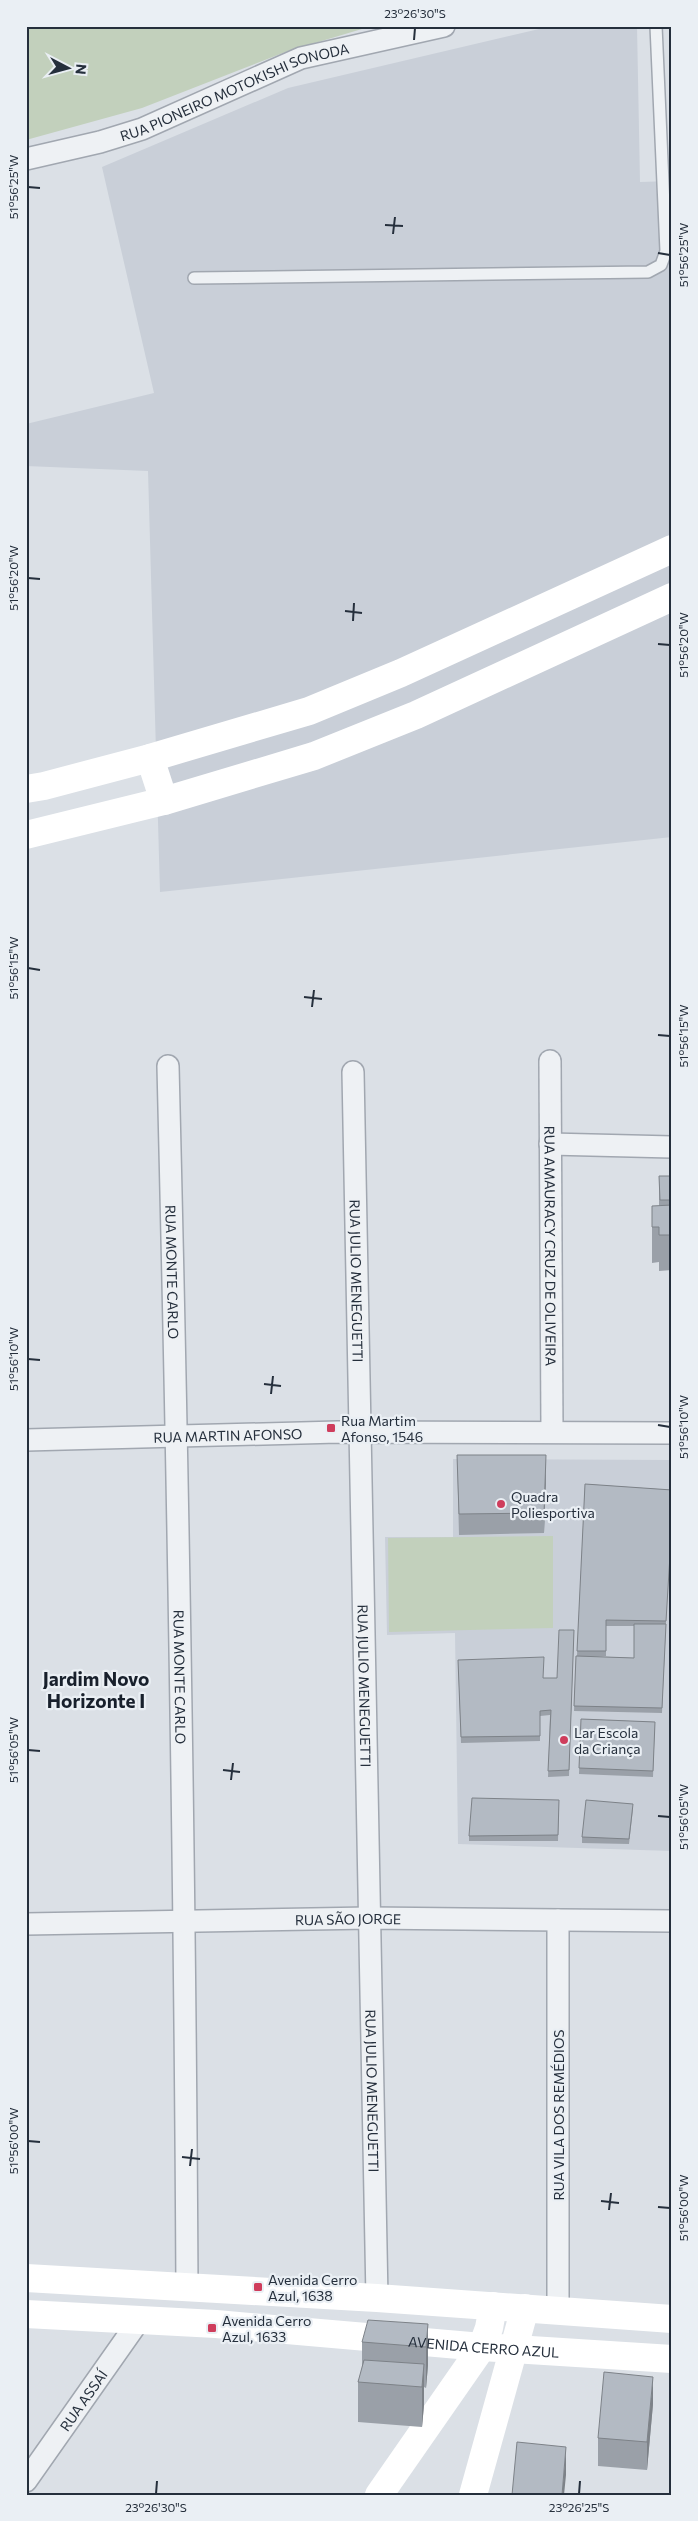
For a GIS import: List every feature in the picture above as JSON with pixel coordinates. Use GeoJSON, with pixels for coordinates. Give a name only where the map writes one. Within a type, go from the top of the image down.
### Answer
{"type":"FeatureCollection","features":[{"type":"Feature","properties":{"kind":"main road"},"geometry":{"type":"LineString","coordinates":[[26,789],[150,758],[309,710],[401,673],[672,549]]}},
{"type":"Feature","properties":{"kind":"main road"},"geometry":{"type":"LineString","coordinates":[[26,835],[164,801],[314,756],[416,715],[672,597]]}},
{"type":"Feature","properties":{"kind":"main road"},"geometry":{"type":"LineString","coordinates":[[150,758],[164,801]]}},
{"type":"Feature","properties":{"kind":"main road"},"geometry":{"type":"LineString","coordinates":[[26,2278],[377,2298],[672,2319]]}},
{"type":"Feature","properties":{"kind":"main road"},"geometry":{"type":"LineString","coordinates":[[194,2322],[217,2316],[261,2315],[271,2310],[275,2304],[270,2292]]}},
{"type":"Feature","properties":{"kind":"main road"},"geometry":{"type":"LineString","coordinates":[[379,2495],[482,2347],[489,2328],[493,2306]]}},
{"type":"Feature","properties":{"kind":"main road"},"geometry":{"type":"LineString","coordinates":[[473,2495],[525,2308]]}},
{"type":"Feature","properties":{"kind":"main road","name":"AVENIDA CERRO AZUL"},"geometry":{"type":"LineString","coordinates":[[26,2314],[194,2322],[482,2347],[672,2359]]}},
{"type":"Feature","properties":{"kind":"street","name":"RUA PIONEIRO MOTOKISHI SONODA"},"geometry":{"type":"LineString","coordinates":[[26,159],[100,142],[142,129],[301,58],[444,26]]}},
{"type":"Feature","properties":{"kind":"street","name":"RUA AMAURACY CRUZ DE OLIVEIRA"},"geometry":{"type":"LineString","coordinates":[[550,1061],[552,1432]]}},
{"type":"Feature","properties":{"kind":"street","name":"RUA MONTE CARLO"},"geometry":{"type":"LineString","coordinates":[[168,1066],[178,1435],[185,1921],[187,2288]]}},
{"type":"Feature","properties":{"kind":"street","name":"RUA JULIO MENEGUETTI"},"geometry":{"type":"LineString","coordinates":[[353,1072],[377,2298]]}},
{"type":"Feature","properties":{"kind":"street"},"geometry":{"type":"LineString","coordinates":[[550,1144],[672,1146]]}},
{"type":"Feature","properties":{"kind":"street","name":"RUA MARTIN AFONSO"},"geometry":{"type":"LineString","coordinates":[[26,1440],[361,1432],[672,1433]]}},
{"type":"Feature","properties":{"kind":"street","name":"RUA SÃO JORGE"},"geometry":{"type":"LineString","coordinates":[[26,1924],[370,1918],[672,1921]]}},
{"type":"Feature","properties":{"kind":"street","name":"RUA VILA DOS REMÉDIOS"},"geometry":{"type":"LineString","coordinates":[[558,1920],[558,2310]]}},
{"type":"Feature","properties":{"kind":"street","name":"RUA ASSAÍ"},"geometry":{"type":"LineString","coordinates":[[26,2481],[140,2319]]}},
{"type":"Feature","properties":{"kind":"lane"},"geometry":{"type":"LineString","coordinates":[[194,278],[648,272],[661,265],[666,251],[656,26]]}},
{"type":"Feature","properties":{"kind":"shaded area"},"geometry":{"type":"Polygon","coordinates":[[[552,26],[637,26],[640,182],[672,181],[672,837],[160,892],[148,471],[26,466],[26,424],[154,393],[102,167],[288,88],[552,26]]]}},
{"type":"Feature","properties":{"kind":"shaded area","name":"Lar Escola da Criança"},"geometry":{"type":"Polygon","coordinates":[[[453,1459],[672,1460],[672,1851],[458,1844],[455,1633],[387,1635],[385,1537],[453,1537],[453,1459]]]}},
{"type":"Feature","properties":{"kind":"green space"},"geometry":{"type":"Polygon","coordinates":[[[26,26],[372,26],[288,51],[142,108],[26,140],[26,26]]]}},
{"type":"Feature","properties":{"kind":"green space"},"geometry":{"type":"Polygon","coordinates":[[[553,1536],[553,1628],[389,1632],[388,1538],[553,1536]]]}},
{"type":"Feature","properties":{"kind":"building"},"geometry":{"type":"Polygon","coordinates":[[[659,1176],[672,1176],[672,1200],[660,1200],[659,1176]]]}},
{"type":"Feature","properties":{"kind":"building"},"geometry":{"type":"Polygon","coordinates":[[[672,1205],[672,1235],[659,1235],[659,1227],[652,1227],[652,1206],[672,1205]]]}},
{"type":"Feature","properties":{"kind":"building","name":"Quadra Poliesportiva"},"geometry":{"type":"Polygon","coordinates":[[[457,1455],[546,1455],[544,1513],[459,1514],[457,1455]]]}},
{"type":"Feature","properties":{"kind":"building"},"geometry":{"type":"Polygon","coordinates":[[[585,1484],[672,1490],[666,1621],[606,1620],[606,1651],[577,1651],[585,1484]]]}},
{"type":"Feature","properties":{"kind":"building"},"geometry":{"type":"Polygon","coordinates":[[[634,1624],[666,1624],[662,1708],[574,1706],[576,1656],[634,1658],[634,1624]]]}},
{"type":"Feature","properties":{"kind":"building"},"geometry":{"type":"Polygon","coordinates":[[[559,1630],[574,1630],[569,1770],[548,1771],[551,1710],[540,1711],[540,1736],[461,1737],[458,1660],[544,1657],[543,1678],[557,1678],[559,1630]]]}},
{"type":"Feature","properties":{"kind":"building"},"geometry":{"type":"Polygon","coordinates":[[[581,1719],[655,1722],[653,1771],[579,1768],[581,1719]]]}},
{"type":"Feature","properties":{"kind":"building"},"geometry":{"type":"Polygon","coordinates":[[[472,1798],[559,1800],[558,1835],[469,1836],[472,1798]]]}},
{"type":"Feature","properties":{"kind":"building"},"geometry":{"type":"Polygon","coordinates":[[[586,1800],[633,1804],[629,1839],[582,1837],[586,1800]]]}},
{"type":"Feature","properties":{"kind":"building"},"geometry":{"type":"Polygon","coordinates":[[[368,2320],[428,2324],[426,2347],[362,2342],[368,2320]]]}},
{"type":"Feature","properties":{"kind":"building"},"geometry":{"type":"Polygon","coordinates":[[[364,2360],[424,2364],[422,2387],[358,2382],[364,2360]]]}},
{"type":"Feature","properties":{"kind":"building"},"geometry":{"type":"Polygon","coordinates":[[[604,2372],[653,2377],[647,2442],[598,2438],[604,2372]]]}},
{"type":"Feature","properties":{"kind":"building"},"geometry":{"type":"Polygon","coordinates":[[[517,2442],[566,2447],[562,2495],[512,2495],[517,2442]]]}},
{"type":"Feature","properties":{"kind":"place","name":"Rua Martim Afonso, 1546"},"geometry":{"type":"Point","coordinates":[331,1428]}},
{"type":"Feature","properties":{"kind":"place","name":"Quadra Poliesportiva"},"geometry":{"type":"Point","coordinates":[501,1504]}},
{"type":"Feature","properties":{"kind":"place","name":"Lar Escola da Criança"},"geometry":{"type":"Point","coordinates":[564,1740]}},
{"type":"Feature","properties":{"kind":"place","name":"Avenida Cerro Azul, 1638"},"geometry":{"type":"Point","coordinates":[258,2287]}},
{"type":"Feature","properties":{"kind":"place","name":"Avenida Cerro Azul, 1633"},"geometry":{"type":"Point","coordinates":[212,2328]}},
{"type":"Feature","properties":{"kind":"district","name":"Jardim Novo Horizonte I"},"geometry":{"type":"Point","coordinates":[96,1689]}}]}
